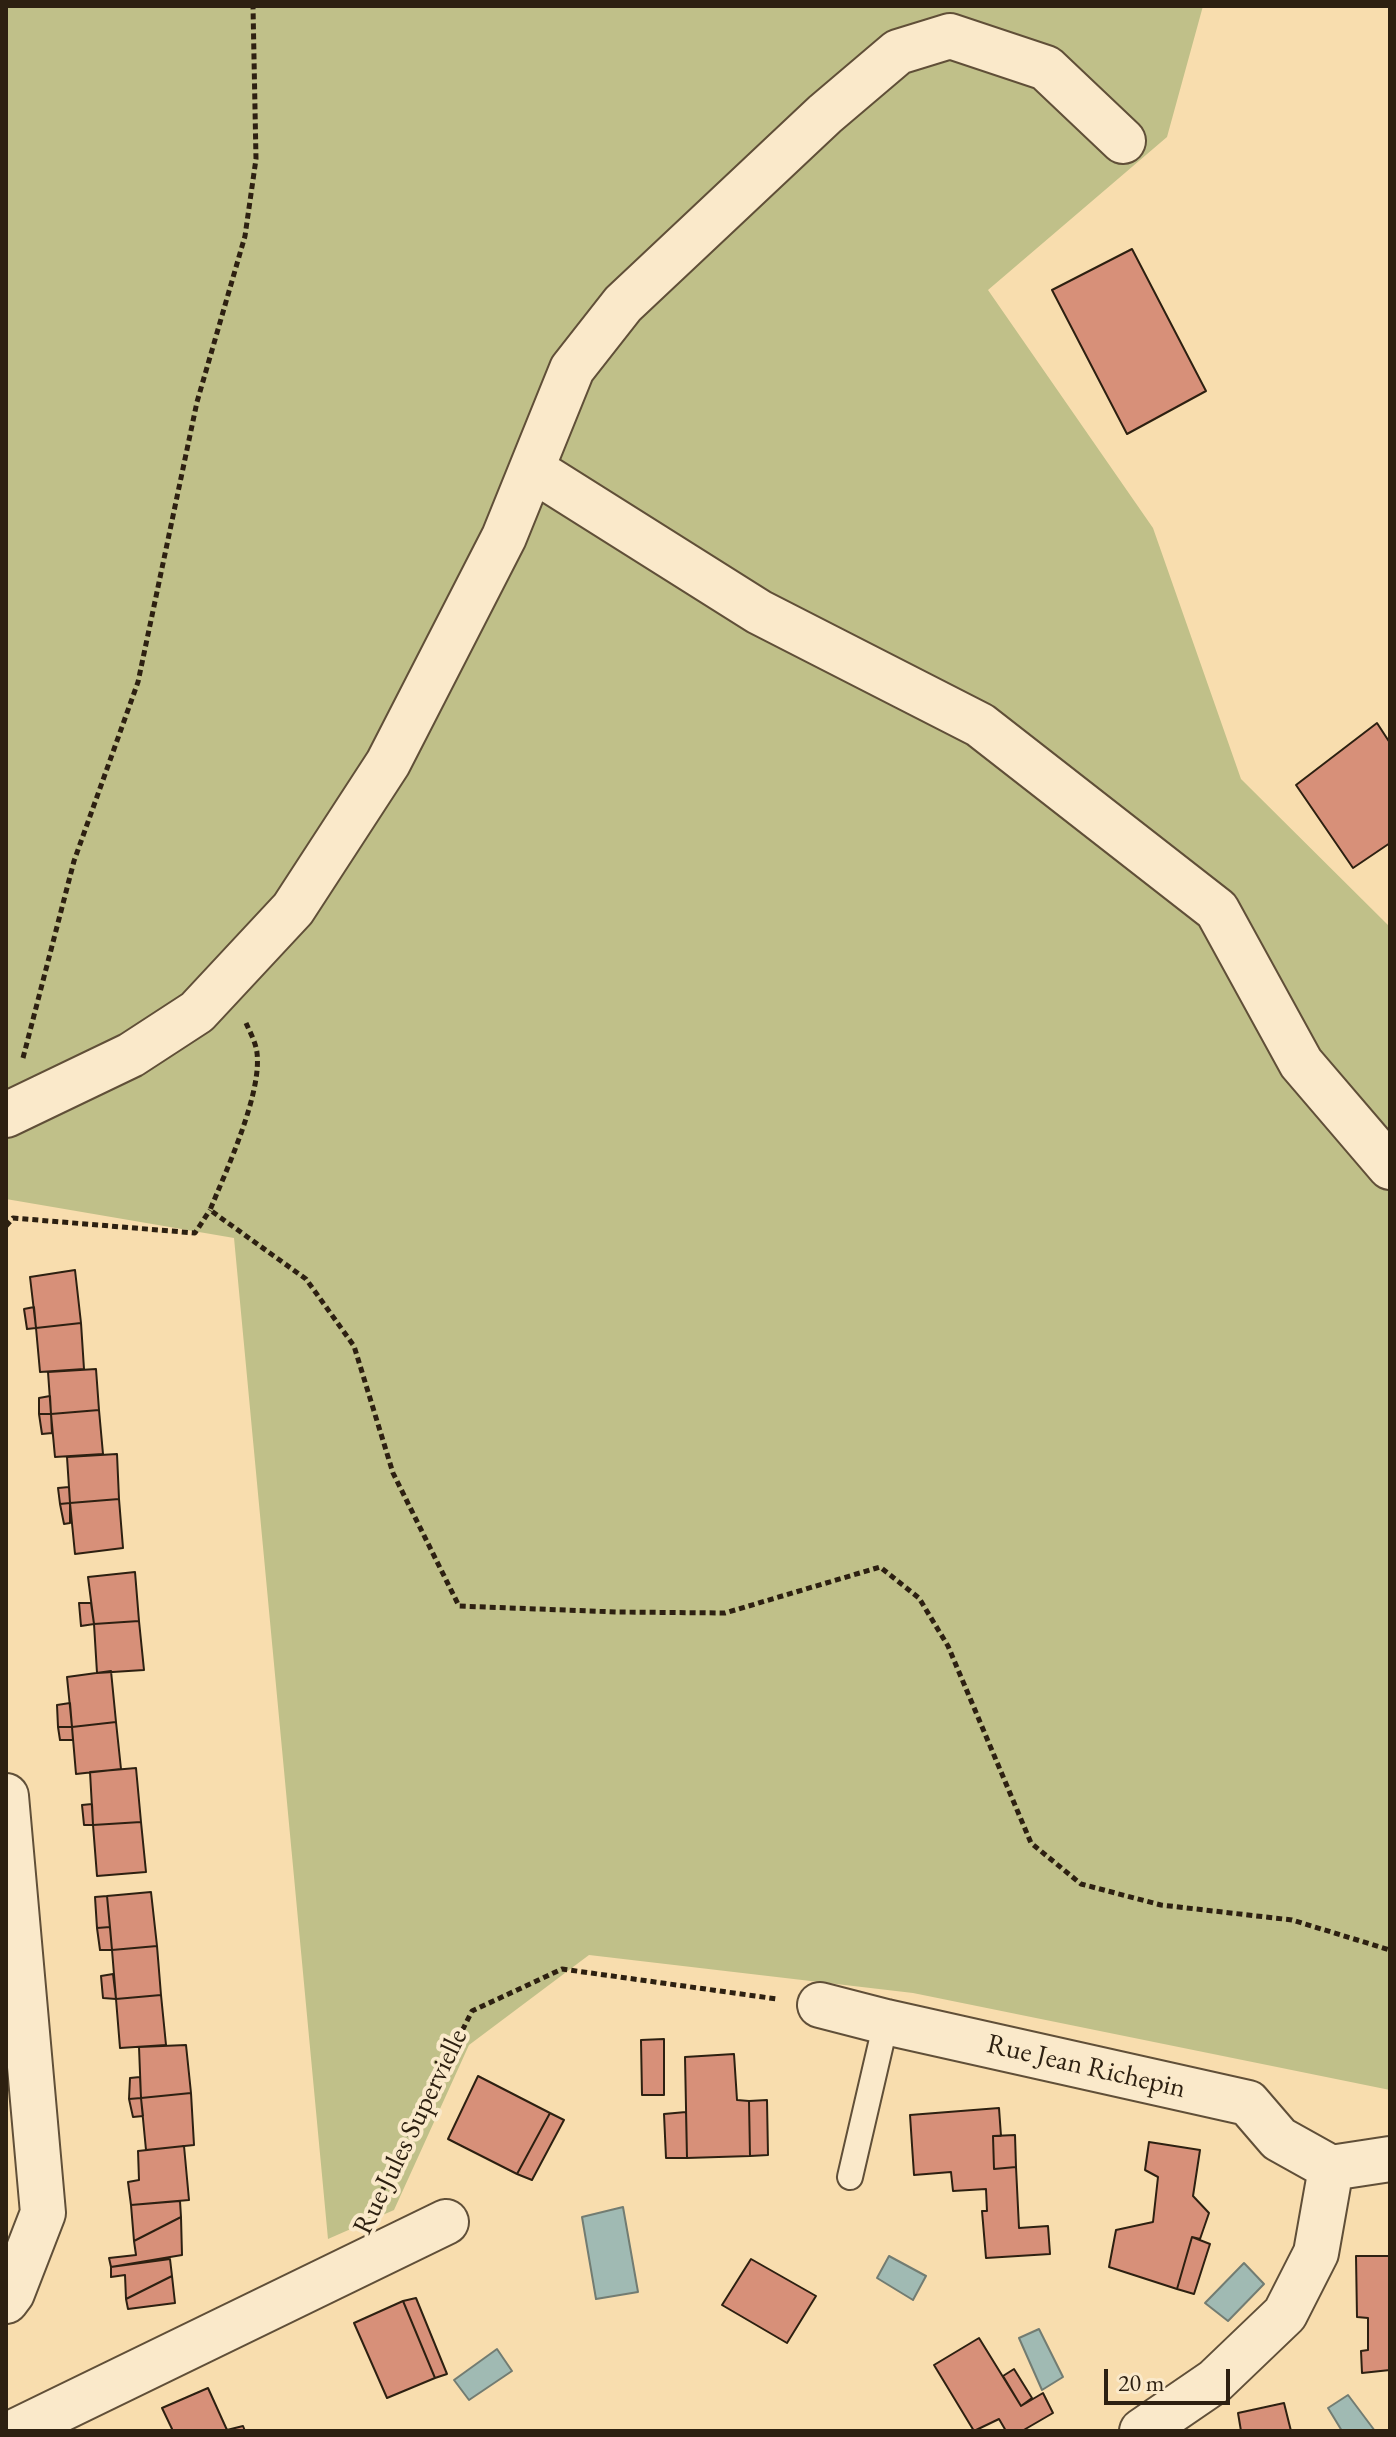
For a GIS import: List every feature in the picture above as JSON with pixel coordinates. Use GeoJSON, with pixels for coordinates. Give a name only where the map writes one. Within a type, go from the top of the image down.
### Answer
{"type":"FeatureCollection","features":[{"type":"Feature","properties":{"kind":"street"},"geometry":{"type":"LineString","coordinates":[[7,1115],[131,1055],[197,1012],[293,909],[388,763],[504,537],[572,369],[623,304],[825,114],[898,52],[950,36],[1046,68],[1123,141]]}},
{"type":"Feature","properties":{"kind":"street"},"geometry":{"type":"LineString","coordinates":[[532,469],[759,612],[980,725],[1217,910],[1301,1063],[1390,1167]]}},
{"type":"Feature","properties":{"kind":"street"},"geometry":{"type":"LineString","coordinates":[[6,1796],[43,2213],[12,2293],[6,2301]]}},
{"type":"Feature","properties":{"kind":"street","name":"Rue Jean Richepin"},"geometry":{"type":"LineString","coordinates":[[820,2005],[1248,2103],[1279,2139],[1331,2168]]}},
{"type":"Feature","properties":{"kind":"street"},"geometry":{"type":"LineString","coordinates":[[1142,2431],[1215,2381],[1285,2314],[1316,2253],[1331,2168],[1390,2159]]}},
{"type":"Feature","properties":{"kind":"street","name":"Rue Jules Supervielle"},"geometry":{"type":"LineString","coordinates":[[16,2431],[446,2222]]}},
{"type":"Feature","properties":{"kind":"lane"},"geometry":{"type":"LineString","coordinates":[[850,2177],[886,2022]]}},
{"type":"Feature","properties":{"kind":"path"},"geometry":{"type":"LineString","coordinates":[[7,1115],[74,861],[138,682],[197,402],[245,236],[256,159],[253,6]]}},
{"type":"Feature","properties":{"kind":"path"},"geometry":{"type":"LineString","coordinates":[[6,1226],[13,1218],[195,1233],[210,1210],[232,1158],[253,1089],[257,1052],[229,977]]}},
{"type":"Feature","properties":{"kind":"path"},"geometry":{"type":"LineString","coordinates":[[210,1210],[306,1279],[354,1346],[393,1473],[459,1606],[725,1613],[880,1567],[919,1598],[948,1646],[1031,1843],[1081,1884],[1161,1905],[1292,1920],[1390,1950]]}},
{"type":"Feature","properties":{"kind":"path","name":"Rue Jules Supervielle"},"geometry":{"type":"LineString","coordinates":[[340,2274],[472,2011],[562,1969],[820,2005]]}},
{"type":"Feature","properties":{"kind":"green space"},"geometry":{"type":"Polygon","coordinates":[[[6,6],[1203,6],[1167,137],[988,290],[1153,528],[1241,779],[1390,927],[1390,2090],[913,1993],[589,1955],[469,2045],[394,2210],[328,2239],[234,1238],[6,1199],[6,6]]]}},
{"type":"Feature","properties":{"kind":"water"},"geometry":{"type":"Polygon","coordinates":[[[623,2207],[638,2292],[596,2299],[582,2217],[623,2207]]]}},
{"type":"Feature","properties":{"kind":"water"},"geometry":{"type":"Polygon","coordinates":[[[889,2256],[926,2276],[913,2300],[877,2278],[889,2256]]]}},
{"type":"Feature","properties":{"kind":"water"},"geometry":{"type":"Polygon","coordinates":[[[1244,2263],[1264,2284],[1228,2321],[1205,2303],[1244,2263]]]}},
{"type":"Feature","properties":{"kind":"water"},"geometry":{"type":"Polygon","coordinates":[[[1039,2329],[1063,2377],[1042,2390],[1019,2338],[1039,2329]]]}},
{"type":"Feature","properties":{"kind":"water"},"geometry":{"type":"Polygon","coordinates":[[[497,2349],[512,2371],[469,2400],[454,2380],[497,2349]]]}},
{"type":"Feature","properties":{"kind":"water"},"geometry":{"type":"Polygon","coordinates":[[[1348,2395],[1375,2431],[1342,2431],[1328,2408],[1348,2395]]]}},
{"type":"Feature","properties":{"kind":"building"},"geometry":{"type":"Polygon","coordinates":[[[1132,249],[1206,391],[1127,434],[1052,290],[1132,249]]]}},
{"type":"Feature","properties":{"kind":"building"},"geometry":{"type":"Polygon","coordinates":[[[1377,723],[1390,743],[1390,843],[1353,868],[1296,785],[1377,723]]]}},
{"type":"Feature","properties":{"kind":"building"},"geometry":{"type":"Polygon","coordinates":[[[75,1270],[81,1323],[36,1328],[30,1277],[75,1270]]]}},
{"type":"Feature","properties":{"kind":"building"},"geometry":{"type":"Polygon","coordinates":[[[34,1307],[36,1328],[27,1329],[24,1309],[34,1307]]]}},
{"type":"Feature","properties":{"kind":"building"},"geometry":{"type":"Polygon","coordinates":[[[81,1323],[84,1369],[40,1372],[36,1328],[81,1323]]]}},
{"type":"Feature","properties":{"kind":"building"},"geometry":{"type":"Polygon","coordinates":[[[96,1369],[99,1410],[51,1414],[48,1372],[96,1369]]]}},
{"type":"Feature","properties":{"kind":"building"},"geometry":{"type":"Polygon","coordinates":[[[50,1396],[51,1414],[39,1414],[39,1398],[50,1396]]]}},
{"type":"Feature","properties":{"kind":"building"},"geometry":{"type":"Polygon","coordinates":[[[99,1410],[103,1454],[55,1457],[51,1414],[99,1410]]]}},
{"type":"Feature","properties":{"kind":"building"},"geometry":{"type":"Polygon","coordinates":[[[39,1414],[51,1414],[52,1433],[42,1434],[39,1414]]]}},
{"type":"Feature","properties":{"kind":"building"},"geometry":{"type":"Polygon","coordinates":[[[117,1454],[119,1499],[70,1503],[67,1457],[117,1454]]]}},
{"type":"Feature","properties":{"kind":"building"},"geometry":{"type":"Polygon","coordinates":[[[69,1487],[70,1503],[60,1504],[58,1488],[69,1487]]]}},
{"type":"Feature","properties":{"kind":"building"},"geometry":{"type":"Polygon","coordinates":[[[119,1499],[123,1548],[75,1554],[70,1503],[119,1499]]]}},
{"type":"Feature","properties":{"kind":"building"},"geometry":{"type":"Polygon","coordinates":[[[70,1503],[70,1523],[64,1524],[60,1504],[70,1503]]]}},
{"type":"Feature","properties":{"kind":"building"},"geometry":{"type":"Polygon","coordinates":[[[135,1572],[139,1621],[94,1624],[88,1577],[135,1572]]]}},
{"type":"Feature","properties":{"kind":"building"},"geometry":{"type":"Polygon","coordinates":[[[79,1603],[91,1603],[94,1624],[81,1626],[79,1603]]]}},
{"type":"Feature","properties":{"kind":"building"},"geometry":{"type":"Polygon","coordinates":[[[139,1621],[144,1670],[97,1673],[94,1624],[139,1621]]]}},
{"type":"Feature","properties":{"kind":"building"},"geometry":{"type":"Polygon","coordinates":[[[111,1671],[116,1722],[72,1727],[67,1677],[111,1671]]]}},
{"type":"Feature","properties":{"kind":"building"},"geometry":{"type":"Polygon","coordinates":[[[70,1703],[72,1727],[58,1727],[57,1705],[70,1703]]]}},
{"type":"Feature","properties":{"kind":"building"},"geometry":{"type":"Polygon","coordinates":[[[116,1722],[121,1769],[76,1774],[72,1727],[116,1722]]]}},
{"type":"Feature","properties":{"kind":"building"},"geometry":{"type":"Polygon","coordinates":[[[58,1727],[72,1727],[73,1740],[60,1740],[58,1727]]]}},
{"type":"Feature","properties":{"kind":"building"},"geometry":{"type":"Polygon","coordinates":[[[136,1768],[141,1822],[93,1825],[90,1772],[136,1768]]]}},
{"type":"Feature","properties":{"kind":"building"},"geometry":{"type":"Polygon","coordinates":[[[92,1804],[93,1825],[84,1825],[82,1805],[92,1804]]]}},
{"type":"Feature","properties":{"kind":"building"},"geometry":{"type":"Polygon","coordinates":[[[141,1822],[146,1872],[97,1876],[93,1825],[141,1822]]]}},
{"type":"Feature","properties":{"kind":"building"},"geometry":{"type":"Polygon","coordinates":[[[151,1892],[157,1946],[112,1950],[107,1896],[151,1892]]]}},
{"type":"Feature","properties":{"kind":"building"},"geometry":{"type":"Polygon","coordinates":[[[107,1896],[110,1927],[97,1928],[95,1897],[107,1896]]]}},
{"type":"Feature","properties":{"kind":"building"},"geometry":{"type":"Polygon","coordinates":[[[110,1927],[112,1950],[100,1950],[97,1928],[110,1927]]]}},
{"type":"Feature","properties":{"kind":"building"},"geometry":{"type":"Polygon","coordinates":[[[157,1946],[161,1995],[116,1999],[112,1950],[157,1946]]]}},
{"type":"Feature","properties":{"kind":"building"},"geometry":{"type":"Polygon","coordinates":[[[113,1974],[116,1999],[103,1998],[101,1976],[113,1974]]]}},
{"type":"Feature","properties":{"kind":"building"},"geometry":{"type":"Polygon","coordinates":[[[161,1995],[166,2045],[120,2048],[116,1999],[161,1995]]]}},
{"type":"Feature","properties":{"kind":"building"},"geometry":{"type":"Polygon","coordinates":[[[664,2039],[664,2095],[642,2095],[641,2040],[664,2039]]]}},
{"type":"Feature","properties":{"kind":"building"},"geometry":{"type":"Polygon","coordinates":[[[186,2045],[191,2093],[141,2098],[139,2047],[186,2045]]]}},
{"type":"Feature","properties":{"kind":"building"},"geometry":{"type":"Polygon","coordinates":[[[734,2054],[737,2100],[749,2101],[750,2156],[687,2158],[685,2057],[734,2054]]]}},
{"type":"Feature","properties":{"kind":"building"},"geometry":{"type":"Polygon","coordinates":[[[478,2076],[550,2113],[517,2174],[448,2139],[478,2076]]]}},
{"type":"Feature","properties":{"kind":"building"},"geometry":{"type":"Polygon","coordinates":[[[140,2077],[141,2098],[129,2099],[130,2078],[140,2077]]]}},
{"type":"Feature","properties":{"kind":"building"},"geometry":{"type":"Polygon","coordinates":[[[191,2093],[194,2145],[146,2150],[141,2098],[191,2093]]]}},
{"type":"Feature","properties":{"kind":"building"},"geometry":{"type":"Polygon","coordinates":[[[141,2098],[143,2116],[133,2117],[129,2099],[141,2098]]]}},
{"type":"Feature","properties":{"kind":"building"},"geometry":{"type":"Polygon","coordinates":[[[767,2100],[768,2155],[750,2156],[749,2101],[767,2100]]]}},
{"type":"Feature","properties":{"kind":"building"},"geometry":{"type":"Polygon","coordinates":[[[999,2108],[1001,2136],[993,2136],[994,2169],[1016,2167],[1019,2228],[1048,2226],[1050,2254],[986,2258],[982,2211],[987,2211],[986,2189],[953,2191],[951,2172],[914,2175],[910,2115],[999,2108]]]}},
{"type":"Feature","properties":{"kind":"building"},"geometry":{"type":"Polygon","coordinates":[[[686,2112],[687,2158],[666,2158],[664,2114],[686,2112]]]}},
{"type":"Feature","properties":{"kind":"building"},"geometry":{"type":"Polygon","coordinates":[[[550,2113],[564,2120],[532,2180],[517,2174],[550,2113]]]}},
{"type":"Feature","properties":{"kind":"building"},"geometry":{"type":"Polygon","coordinates":[[[1015,2135],[1016,2167],[994,2169],[993,2136],[1015,2135]]]}},
{"type":"Feature","properties":{"kind":"building"},"geometry":{"type":"Polygon","coordinates":[[[1149,2142],[1200,2150],[1193,2196],[1209,2213],[1200,2239],[1192,2237],[1177,2289],[1109,2267],[1116,2230],[1153,2222],[1158,2177],[1145,2170],[1149,2142]]]}},
{"type":"Feature","properties":{"kind":"building"},"geometry":{"type":"Polygon","coordinates":[[[184,2146],[189,2200],[131,2205],[128,2182],[139,2180],[138,2151],[184,2146]]]}},
{"type":"Feature","properties":{"kind":"building"},"geometry":{"type":"Polygon","coordinates":[[[180,2201],[181,2217],[134,2241],[131,2205],[180,2201]]]}},
{"type":"Feature","properties":{"kind":"building"},"geometry":{"type":"Polygon","coordinates":[[[181,2217],[182,2255],[111,2267],[109,2258],[136,2255],[134,2241],[181,2217]]]}},
{"type":"Feature","properties":{"kind":"building"},"geometry":{"type":"Polygon","coordinates":[[[1192,2237],[1210,2244],[1194,2294],[1177,2289],[1192,2237]]]}},
{"type":"Feature","properties":{"kind":"building"},"geometry":{"type":"Polygon","coordinates":[[[1356,2256],[1390,2256],[1390,2370],[1362,2373],[1361,2351],[1368,2350],[1368,2318],[1357,2317],[1356,2256]]]}},
{"type":"Feature","properties":{"kind":"building"},"geometry":{"type":"Polygon","coordinates":[[[170,2259],[172,2276],[126,2299],[125,2275],[111,2277],[111,2267],[170,2259]]]}},
{"type":"Feature","properties":{"kind":"building"},"geometry":{"type":"Polygon","coordinates":[[[751,2259],[816,2296],[787,2343],[722,2305],[751,2259]]]}},
{"type":"Feature","properties":{"kind":"building"},"geometry":{"type":"Polygon","coordinates":[[[172,2276],[175,2303],[128,2309],[126,2299],[172,2276]]]}},
{"type":"Feature","properties":{"kind":"building"},"geometry":{"type":"Polygon","coordinates":[[[416,2298],[447,2374],[435,2378],[403,2301],[416,2298]]]}},
{"type":"Feature","properties":{"kind":"building"},"geometry":{"type":"Polygon","coordinates":[[[403,2301],[435,2378],[387,2398],[354,2323],[403,2301]]]}},
{"type":"Feature","properties":{"kind":"building"},"geometry":{"type":"Polygon","coordinates":[[[979,2338],[1021,2406],[1043,2393],[1053,2413],[1022,2431],[1006,2431],[999,2419],[974,2431],[934,2365],[979,2338]]]}},
{"type":"Feature","properties":{"kind":"building"},"geometry":{"type":"Polygon","coordinates":[[[1014,2369],[1032,2398],[1021,2406],[1003,2376],[1014,2369]]]}},
{"type":"Feature","properties":{"kind":"building"},"geometry":{"type":"Polygon","coordinates":[[[208,2388],[227,2430],[243,2426],[245,2431],[173,2431],[162,2408],[208,2388]]]}},
{"type":"Feature","properties":{"kind":"building"},"geometry":{"type":"Polygon","coordinates":[[[1284,2403],[1291,2431],[1241,2431],[1238,2413],[1284,2403]]]}}]}
